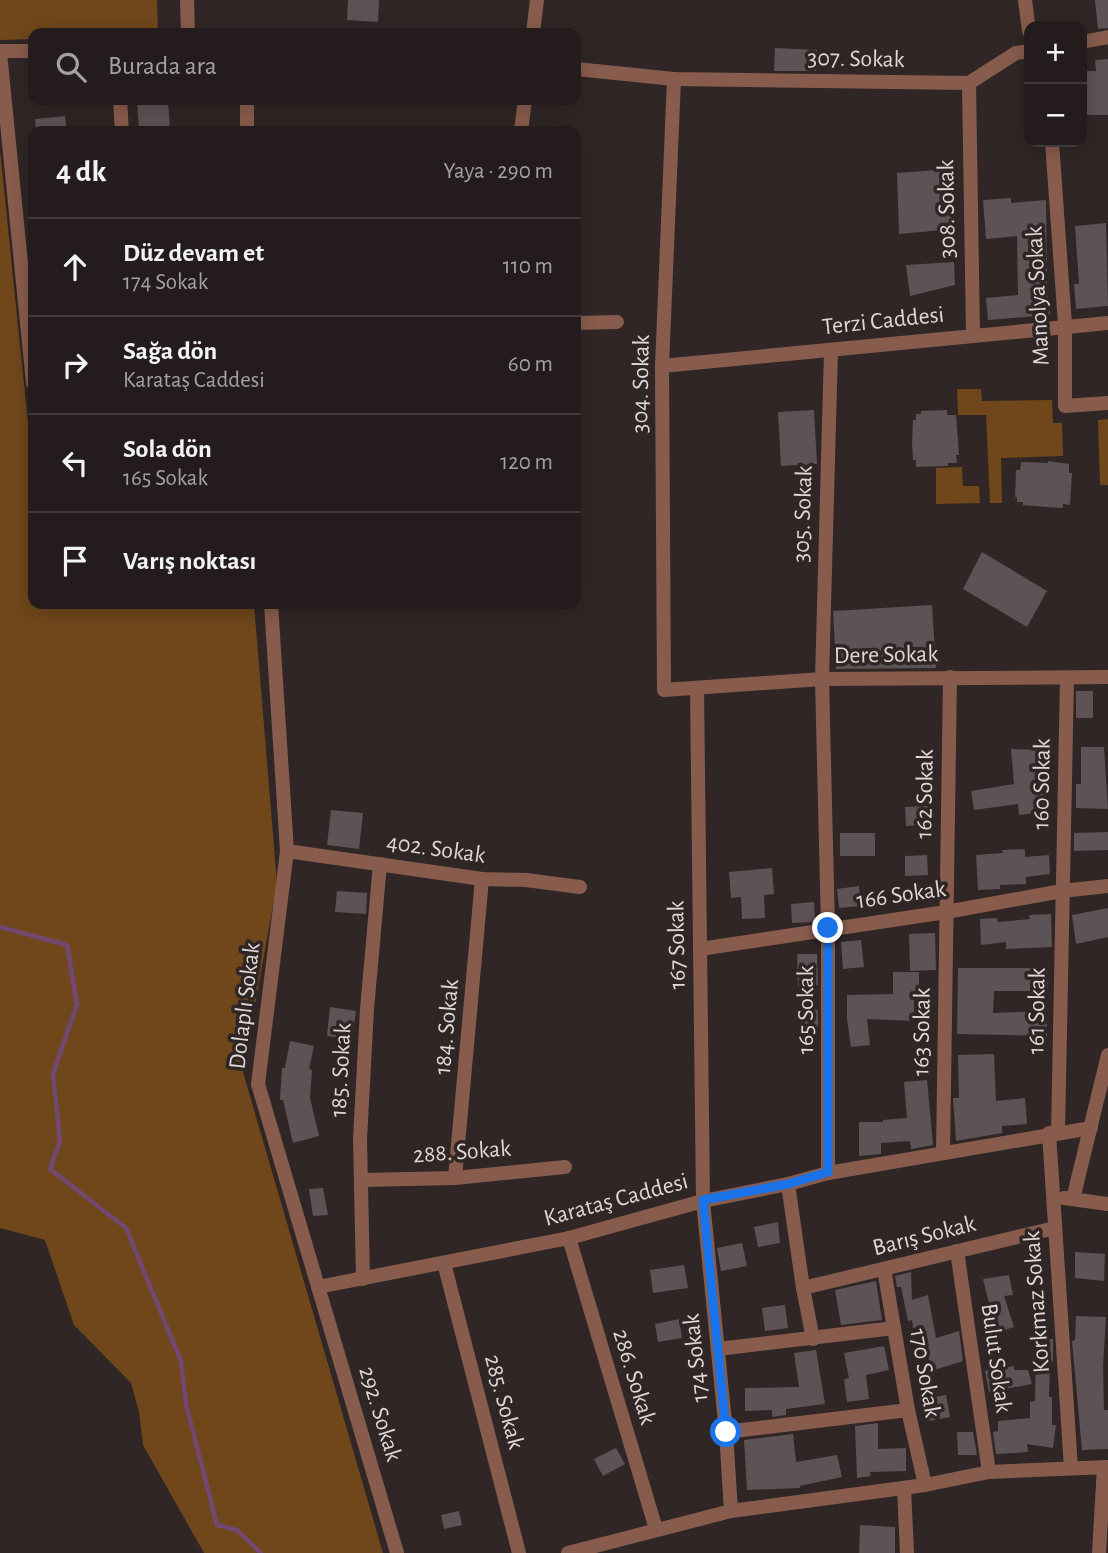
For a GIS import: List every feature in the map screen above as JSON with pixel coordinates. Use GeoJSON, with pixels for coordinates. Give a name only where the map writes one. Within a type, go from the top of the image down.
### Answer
{"type":"FeatureCollection","features":[{"type":"Feature","properties":{"kind":"street"},"geometry":{"type":"LineString","coordinates":[[187,0],[188,28]]}},
{"type":"Feature","properties":{"kind":"street"},"geometry":{"type":"LineString","coordinates":[[534,28],[537,0]]}},
{"type":"Feature","properties":{"kind":"street"},"geometry":{"type":"LineString","coordinates":[[1025,0],[1028,21]]}},
{"type":"Feature","properties":{"kind":"street"},"geometry":{"type":"LineString","coordinates":[[1087,40],[1108,37]]}},
{"type":"Feature","properties":{"kind":"street"},"geometry":{"type":"LineString","coordinates":[[28,51],[0,52],[28,333]]}},
{"type":"Feature","properties":{"kind":"street"},"geometry":{"type":"LineString","coordinates":[[969,83],[1016,53],[1024,52]]}},
{"type":"Feature","properties":{"kind":"street","name":"307. Sokak"},"geometry":{"type":"LineString","coordinates":[[581,70],[674,79],[969,83]]}},
{"type":"Feature","properties":{"kind":"street","name":"304. Sokak"},"geometry":{"type":"LineString","coordinates":[[664,690],[662,366],[674,79]]}},
{"type":"Feature","properties":{"kind":"street","name":"308. Sokak"},"geometry":{"type":"LineString","coordinates":[[969,83],[973,335]]}},
{"type":"Feature","properties":{"kind":"street"},"geometry":{"type":"LineString","coordinates":[[120,105],[122,126]]}},
{"type":"Feature","properties":{"kind":"street"},"geometry":{"type":"LineString","coordinates":[[247,105],[247,126]]}},
{"type":"Feature","properties":{"kind":"street"},"geometry":{"type":"LineString","coordinates":[[522,126],[524,105]]}},
{"type":"Feature","properties":{"kind":"street","name":"Manolya Sokak"},"geometry":{"type":"LineString","coordinates":[[1052,147],[1065,325],[1065,406],[1108,403]]}},
{"type":"Feature","properties":{"kind":"street"},"geometry":{"type":"LineString","coordinates":[[581,323],[617,322]]}},
{"type":"Feature","properties":{"kind":"street","name":"Terzi Caddesi"},"geometry":{"type":"LineString","coordinates":[[662,366],[1065,325],[1108,323]]}},
{"type":"Feature","properties":{"kind":"street","name":"305. Sokak"},"geometry":{"type":"LineString","coordinates":[[822,679],[831,349]]}},
{"type":"Feature","properties":{"kind":"street","name":"Dolaplı Sokak"},"geometry":{"type":"LineString","coordinates":[[271,609],[287,851],[258,1084],[318,1287]]}},
{"type":"Feature","properties":{"kind":"street","name":"162 Sokak"},"geometry":{"type":"LineString","coordinates":[[946,912],[950,677]]}},
{"type":"Feature","properties":{"kind":"street","name":"Dere Sokak"},"geometry":{"type":"LineString","coordinates":[[664,690],[822,679],[1108,677]]}},
{"type":"Feature","properties":{"kind":"street","name":"160 Sokak"},"geometry":{"type":"LineString","coordinates":[[1062,891],[1067,678]]}},
{"type":"Feature","properties":{"kind":"street","name":"165 Sokak"},"geometry":{"type":"LineString","coordinates":[[822,679],[828,928],[828,1172]]}},
{"type":"Feature","properties":{"kind":"street","name":"167 Sokak"},"geometry":{"type":"LineString","coordinates":[[697,688],[703,1200]]}},
{"type":"Feature","properties":{"kind":"street","name":"402. Sokak"},"geometry":{"type":"LineString","coordinates":[[287,851],[482,880],[526,880],[580,887]]}},
{"type":"Feature","properties":{"kind":"street","name":"185. Sokak"},"geometry":{"type":"LineString","coordinates":[[363,1279],[360,1139],[380,864]]}},
{"type":"Feature","properties":{"kind":"street","name":"184. Sokak"},"geometry":{"type":"LineString","coordinates":[[455,1178],[482,880]]}},
{"type":"Feature","properties":{"kind":"street","name":"166 Sokak"},"geometry":{"type":"LineString","coordinates":[[700,949],[1108,886]]}},
{"type":"Feature","properties":{"kind":"street","name":"161 Sokak"},"geometry":{"type":"LineString","coordinates":[[1053,1133],[1062,891]]}},
{"type":"Feature","properties":{"kind":"street","name":"163 Sokak"},"geometry":{"type":"LineString","coordinates":[[943,1153],[946,912]]}},
{"type":"Feature","properties":{"kind":"street"},"geometry":{"type":"LineString","coordinates":[[1073,1199],[1108,1055]]}},
{"type":"Feature","properties":{"kind":"street","name":"Karataş Caddesi"},"geometry":{"type":"LineString","coordinates":[[318,1287],[569,1238],[703,1200],[788,1184],[828,1172],[1091,1128]]}},
{"type":"Feature","properties":{"kind":"street","name":"Korkmaz Sokak"},"geometry":{"type":"LineString","coordinates":[[1053,1133],[1053,1197],[1071,1468]]}},
{"type":"Feature","properties":{"kind":"street","name":"288. Sokak"},"geometry":{"type":"LineString","coordinates":[[362,1180],[455,1178],[565,1167]]}},
{"type":"Feature","properties":{"kind":"street"},"geometry":{"type":"LineString","coordinates":[[788,1184],[813,1339]]}},
{"type":"Feature","properties":{"kind":"street"},"geometry":{"type":"LineString","coordinates":[[1053,1197],[1108,1204]]}},
{"type":"Feature","properties":{"kind":"street","name":"174 Sokak"},"geometry":{"type":"LineString","coordinates":[[703,1200],[726,1432],[731,1511]]}},
{"type":"Feature","properties":{"kind":"street","name":"Barış Sokak"},"geometry":{"type":"LineString","coordinates":[[803,1288],[1055,1227]]}},
{"type":"Feature","properties":{"kind":"street","name":"286. Sokak"},"geometry":{"type":"LineString","coordinates":[[569,1238],[656,1529]]}},
{"type":"Feature","properties":{"kind":"street","name":"Bulut Sokak"},"geometry":{"type":"LineString","coordinates":[[957,1251],[989,1472]]}},
{"type":"Feature","properties":{"kind":"street","name":"285. Sokak"},"geometry":{"type":"LineString","coordinates":[[444,1263],[519,1553]]}},
{"type":"Feature","properties":{"kind":"street","name":"170 Sokak"},"geometry":{"type":"LineString","coordinates":[[884,1269],[908,1410],[925,1485]]}},
{"type":"Feature","properties":{"kind":"street","name":"292. Sokak"},"geometry":{"type":"LineString","coordinates":[[318,1287],[397,1553]]}},
{"type":"Feature","properties":{"kind":"street"},"geometry":{"type":"LineString","coordinates":[[718,1349],[894,1328]]}},
{"type":"Feature","properties":{"kind":"street"},"geometry":{"type":"LineString","coordinates":[[726,1432],[908,1410]]}},
{"type":"Feature","properties":{"kind":"street"},"geometry":{"type":"LineString","coordinates":[[568,1553],[731,1511],[925,1485],[989,1472],[1106,1467],[1102,1550]]}},
{"type":"Feature","properties":{"kind":"street"},"geometry":{"type":"LineString","coordinates":[[904,1488],[907,1553]]}},
{"type":"Feature","properties":{"kind":"shaded area"},"geometry":{"type":"Polygon","coordinates":[[[0,0],[157,0],[158,28],[28,28],[28,39],[0,40],[0,0]]]}},
{"type":"Feature","properties":{"kind":"shaded area"},"geometry":{"type":"Polygon","coordinates":[[[0,150],[28,423],[28,609],[254,609],[277,883],[243,1072],[383,1553],[204,1553],[143,1445],[139,1412],[131,1383],[74,1325],[45,1240],[0,1228],[0,150]]]}},
{"type":"Feature","properties":{"kind":"shaded area"},"geometry":{"type":"Polygon","coordinates":[[[957,389],[981,389],[982,401],[1052,400],[1053,423],[1062,423],[1063,456],[1001,458],[1002,503],[990,503],[986,415],[958,415],[957,389]]]}},
{"type":"Feature","properties":{"kind":"shaded area"},"geometry":{"type":"Polygon","coordinates":[[[1108,419],[1108,485],[1100,485],[1098,420],[1108,419]]]}},
{"type":"Feature","properties":{"kind":"shaded area"},"geometry":{"type":"Polygon","coordinates":[[[962,467],[963,486],[979,486],[980,503],[936,504],[936,468],[962,467]]]}},
{"type":"Feature","properties":{"kind":"building"},"geometry":{"type":"Polygon","coordinates":[[[348,0],[379,0],[378,22],[347,20],[348,0]]]}},
{"type":"Feature","properties":{"kind":"building"},"geometry":{"type":"Polygon","coordinates":[[[1095,0],[1108,0],[1108,28],[1098,29],[1095,0]]]}},
{"type":"Feature","properties":{"kind":"building"},"geometry":{"type":"Polygon","coordinates":[[[775,48],[817,50],[816,71],[774,71],[775,48]]]}},
{"type":"Feature","properties":{"kind":"building"},"geometry":{"type":"Polygon","coordinates":[[[1108,59],[1108,115],[1087,115],[1087,71],[1096,71],[1095,60],[1108,59]]]}},
{"type":"Feature","properties":{"kind":"building"},"geometry":{"type":"Polygon","coordinates":[[[137,105],[168,105],[170,126],[139,126],[137,105]]]}},
{"type":"Feature","properties":{"kind":"building"},"geometry":{"type":"Polygon","coordinates":[[[65,116],[66,126],[36,126],[35,119],[65,116]]]}},
{"type":"Feature","properties":{"kind":"building"},"geometry":{"type":"Polygon","coordinates":[[[950,169],[953,229],[899,234],[897,173],[950,169]]]}},
{"type":"Feature","properties":{"kind":"building"},"geometry":{"type":"Polygon","coordinates":[[[1011,198],[1011,203],[1046,200],[1047,290],[1050,315],[988,320],[986,298],[1018,295],[1017,236],[986,239],[983,200],[1011,198]]]}},
{"type":"Feature","properties":{"kind":"building"},"geometry":{"type":"Polygon","coordinates":[[[1106,223],[1108,306],[1076,309],[1074,284],[1079,284],[1075,226],[1106,223]]]}},
{"type":"Feature","properties":{"kind":"building"},"geometry":{"type":"Polygon","coordinates":[[[954,262],[955,285],[910,296],[906,265],[954,262]]]}},
{"type":"Feature","properties":{"kind":"building"},"geometry":{"type":"Polygon","coordinates":[[[814,410],[817,464],[781,466],[778,412],[814,410]]]}},
{"type":"Feature","properties":{"kind":"building"},"geometry":{"type":"Polygon","coordinates":[[[947,410],[947,415],[956,415],[959,455],[956,455],[957,463],[948,463],[948,466],[916,467],[912,443],[913,420],[916,420],[916,414],[921,414],[921,411],[947,410]]]}},
{"type":"Feature","properties":{"kind":"building"},"geometry":{"type":"Polygon","coordinates":[[[1048,461],[1069,464],[1069,473],[1072,473],[1070,505],[1063,504],[1063,508],[1023,505],[1023,502],[1017,502],[1016,470],[1020,470],[1021,462],[1048,461]]]}},
{"type":"Feature","properties":{"kind":"building"},"geometry":{"type":"Polygon","coordinates":[[[982,552],[1047,591],[1027,627],[963,589],[982,552]]]}},
{"type":"Feature","properties":{"kind":"building"},"geometry":{"type":"Polygon","coordinates":[[[932,605],[936,668],[836,669],[833,611],[932,605]]]}},
{"type":"Feature","properties":{"kind":"building"},"geometry":{"type":"Polygon","coordinates":[[[1076,691],[1093,691],[1093,718],[1076,718],[1076,691]]]}},
{"type":"Feature","properties":{"kind":"building"},"geometry":{"type":"Polygon","coordinates":[[[1081,747],[1104,747],[1108,809],[1076,808],[1076,784],[1081,784],[1081,747]]]}},
{"type":"Feature","properties":{"kind":"building"},"geometry":{"type":"Polygon","coordinates":[[[1011,749],[1045,750],[1047,812],[1019,815],[1018,804],[974,810],[971,791],[1014,784],[1011,749]]]}},
{"type":"Feature","properties":{"kind":"building"},"geometry":{"type":"Polygon","coordinates":[[[928,806],[929,825],[906,826],[905,807],[928,806]]]}},
{"type":"Feature","properties":{"kind":"building"},"geometry":{"type":"Polygon","coordinates":[[[331,810],[363,813],[359,849],[327,845],[331,810]]]}},
{"type":"Feature","properties":{"kind":"building"},"geometry":{"type":"Polygon","coordinates":[[[1108,832],[1108,850],[1074,851],[1074,833],[1108,832]]]}},
{"type":"Feature","properties":{"kind":"building"},"geometry":{"type":"Polygon","coordinates":[[[840,833],[875,833],[875,856],[840,856],[840,833]]]}},
{"type":"Feature","properties":{"kind":"building"},"geometry":{"type":"Polygon","coordinates":[[[1025,849],[1025,857],[1049,855],[1050,874],[1026,877],[1026,884],[1000,885],[1000,889],[978,890],[976,855],[1025,849]]]}},
{"type":"Feature","properties":{"kind":"building"},"geometry":{"type":"Polygon","coordinates":[[[927,855],[928,875],[905,876],[905,856],[927,855]]]}},
{"type":"Feature","properties":{"kind":"building"},"geometry":{"type":"Polygon","coordinates":[[[772,868],[774,894],[764,895],[765,918],[742,919],[741,897],[731,898],[729,872],[772,868]]]}},
{"type":"Feature","properties":{"kind":"building"},"geometry":{"type":"Polygon","coordinates":[[[859,886],[861,906],[839,908],[837,889],[859,886]]]}},
{"type":"Feature","properties":{"kind":"building"},"geometry":{"type":"Polygon","coordinates":[[[337,891],[367,893],[366,914],[335,912],[337,891]]]}},
{"type":"Feature","properties":{"kind":"building"},"geometry":{"type":"Polygon","coordinates":[[[814,902],[815,922],[792,923],[791,904],[814,902]]]}},
{"type":"Feature","properties":{"kind":"building"},"geometry":{"type":"Polygon","coordinates":[[[1108,908],[1108,937],[1076,944],[1072,915],[1108,908]]]}},
{"type":"Feature","properties":{"kind":"building"},"geometry":{"type":"Polygon","coordinates":[[[1051,914],[1052,947],[1006,949],[1006,942],[981,945],[980,919],[997,918],[998,922],[1030,919],[1029,915],[1051,914]]]}},
{"type":"Feature","properties":{"kind":"building"},"geometry":{"type":"Polygon","coordinates":[[[935,933],[936,970],[910,971],[909,934],[935,933]]]}},
{"type":"Feature","properties":{"kind":"building"},"geometry":{"type":"Polygon","coordinates":[[[861,940],[864,967],[843,969],[841,942],[861,940]]]}},
{"type":"Feature","properties":{"kind":"building"},"geometry":{"type":"Polygon","coordinates":[[[797,954],[817,954],[818,985],[798,986],[797,954]]]}},
{"type":"Feature","properties":{"kind":"building"},"geometry":{"type":"Polygon","coordinates":[[[958,968],[1048,968],[1048,991],[994,991],[993,1013],[1046,1011],[1047,1036],[957,1034],[958,968]]]}},
{"type":"Feature","properties":{"kind":"building"},"geometry":{"type":"Polygon","coordinates":[[[893,972],[919,972],[919,995],[914,995],[914,1021],[867,1019],[870,1045],[851,1047],[847,995],[893,994],[893,972]]]}},
{"type":"Feature","properties":{"kind":"building"},"geometry":{"type":"Polygon","coordinates":[[[330,1007],[356,1011],[352,1039],[327,1036],[330,1007]]]}},
{"type":"Feature","properties":{"kind":"building"},"geometry":{"type":"Polygon","coordinates":[[[804,1008],[818,1010],[818,1027],[801,1024],[804,1008]]]}},
{"type":"Feature","properties":{"kind":"building"},"geometry":{"type":"Polygon","coordinates":[[[290,1041],[314,1046],[309,1069],[312,1070],[310,1098],[319,1136],[293,1143],[283,1100],[280,1100],[282,1068],[285,1068],[290,1041]]]}},
{"type":"Feature","properties":{"kind":"building"},"geometry":{"type":"Polygon","coordinates":[[[994,1054],[996,1101],[1025,1098],[1027,1124],[1002,1126],[1002,1133],[956,1141],[953,1098],[959,1098],[958,1055],[994,1054]]]}},
{"type":"Feature","properties":{"kind":"building"},"geometry":{"type":"Polygon","coordinates":[[[927,1080],[933,1145],[911,1149],[910,1141],[881,1143],[881,1154],[859,1156],[859,1122],[907,1118],[904,1082],[927,1080]]]}},
{"type":"Feature","properties":{"kind":"building"},"geometry":{"type":"Polygon","coordinates":[[[323,1188],[328,1215],[313,1216],[309,1189],[323,1188]]]}},
{"type":"Feature","properties":{"kind":"building"},"geometry":{"type":"Polygon","coordinates":[[[778,1222],[780,1243],[758,1247],[754,1227],[778,1222]]]}},
{"type":"Feature","properties":{"kind":"building"},"geometry":{"type":"Polygon","coordinates":[[[742,1243],[747,1266],[721,1271],[717,1248],[742,1243]]]}},
{"type":"Feature","properties":{"kind":"building"},"geometry":{"type":"Polygon","coordinates":[[[1075,1252],[1105,1254],[1104,1281],[1075,1278],[1075,1252]]]}},
{"type":"Feature","properties":{"kind":"building"},"geometry":{"type":"Polygon","coordinates":[[[684,1265],[688,1288],[653,1293],[650,1270],[684,1265]]]}},
{"type":"Feature","properties":{"kind":"building"},"geometry":{"type":"Polygon","coordinates":[[[911,1272],[912,1300],[928,1295],[936,1338],[959,1331],[963,1361],[931,1371],[923,1326],[913,1328],[912,1320],[908,1321],[901,1287],[897,1287],[895,1276],[911,1272]]]}},
{"type":"Feature","properties":{"kind":"building"},"geometry":{"type":"Polygon","coordinates":[[[1009,1275],[1013,1295],[1004,1296],[1014,1327],[993,1334],[986,1313],[991,1311],[983,1279],[1009,1275]]]}},
{"type":"Feature","properties":{"kind":"building"},"geometry":{"type":"Polygon","coordinates":[[[876,1281],[882,1320],[841,1325],[835,1290],[876,1281]]]}},
{"type":"Feature","properties":{"kind":"building"},"geometry":{"type":"Polygon","coordinates":[[[785,1305],[788,1328],[765,1331],[762,1308],[785,1305]]]}},
{"type":"Feature","properties":{"kind":"building"},"geometry":{"type":"Polygon","coordinates":[[[1076,1316],[1106,1317],[1103,1366],[1104,1410],[1108,1410],[1108,1449],[1082,1450],[1072,1341],[1075,1340],[1076,1316]]]}},
{"type":"Feature","properties":{"kind":"building"},"geometry":{"type":"Polygon","coordinates":[[[679,1319],[682,1338],[658,1342],[655,1324],[679,1319]]]}},
{"type":"Feature","properties":{"kind":"building"},"geometry":{"type":"Polygon","coordinates":[[[1036,1339],[1053,1339],[1049,1397],[1052,1397],[1052,1425],[1056,1425],[1053,1448],[1027,1444],[1028,1452],[996,1454],[993,1432],[998,1431],[998,1421],[1030,1418],[1030,1402],[1035,1401],[1036,1339]]]}},
{"type":"Feature","properties":{"kind":"building"},"geometry":{"type":"Polygon","coordinates":[[[884,1346],[889,1370],[866,1375],[869,1399],[847,1402],[844,1379],[849,1378],[844,1353],[884,1346]]]}},
{"type":"Feature","properties":{"kind":"building"},"geometry":{"type":"Polygon","coordinates":[[[816,1350],[825,1404],[786,1409],[786,1415],[772,1417],[772,1410],[745,1411],[745,1388],[799,1387],[794,1353],[816,1350]]]}},
{"type":"Feature","properties":{"kind":"building"},"geometry":{"type":"Polygon","coordinates":[[[1014,1366],[1014,1370],[1028,1370],[1032,1384],[989,1392],[985,1371],[1014,1366]]]}},
{"type":"Feature","properties":{"kind":"building"},"geometry":{"type":"Polygon","coordinates":[[[946,1395],[950,1417],[928,1421],[924,1399],[946,1395]]]}},
{"type":"Feature","properties":{"kind":"building"},"geometry":{"type":"Polygon","coordinates":[[[878,1423],[878,1449],[906,1448],[906,1471],[870,1472],[871,1476],[857,1478],[855,1426],[878,1423]]]}},
{"type":"Feature","properties":{"kind":"building"},"geometry":{"type":"Polygon","coordinates":[[[957,1432],[973,1432],[977,1455],[958,1455],[957,1432]]]}},
{"type":"Feature","properties":{"kind":"building"},"geometry":{"type":"Polygon","coordinates":[[[793,1434],[796,1462],[837,1455],[842,1477],[800,1488],[747,1490],[744,1440],[793,1434]]]}},
{"type":"Feature","properties":{"kind":"building"},"geometry":{"type":"Polygon","coordinates":[[[616,1448],[625,1464],[603,1476],[594,1459],[616,1448]]]}},
{"type":"Feature","properties":{"kind":"building"},"geometry":{"type":"Polygon","coordinates":[[[459,1511],[462,1525],[444,1529],[441,1515],[459,1511]]]}},
{"type":"Feature","properties":{"kind":"building"},"geometry":{"type":"Polygon","coordinates":[[[860,1525],[895,1527],[895,1553],[859,1553],[860,1525]]]}},
{"type":"Feature","properties":{"kind":"waterway"},"geometry":{"type":"LineString","coordinates":[[0,927],[67,945],[77,1004],[53,1074],[60,1141],[50,1169],[126,1228],[181,1361],[186,1404],[217,1525],[237,1530],[261,1553]]}},
{"type":"Feature","properties":{"kind":"route"},"geometry":{"type":"LineString","coordinates":[[726,1432],[703,1200],[788,1184],[828,1172],[828,928]]}}]}
